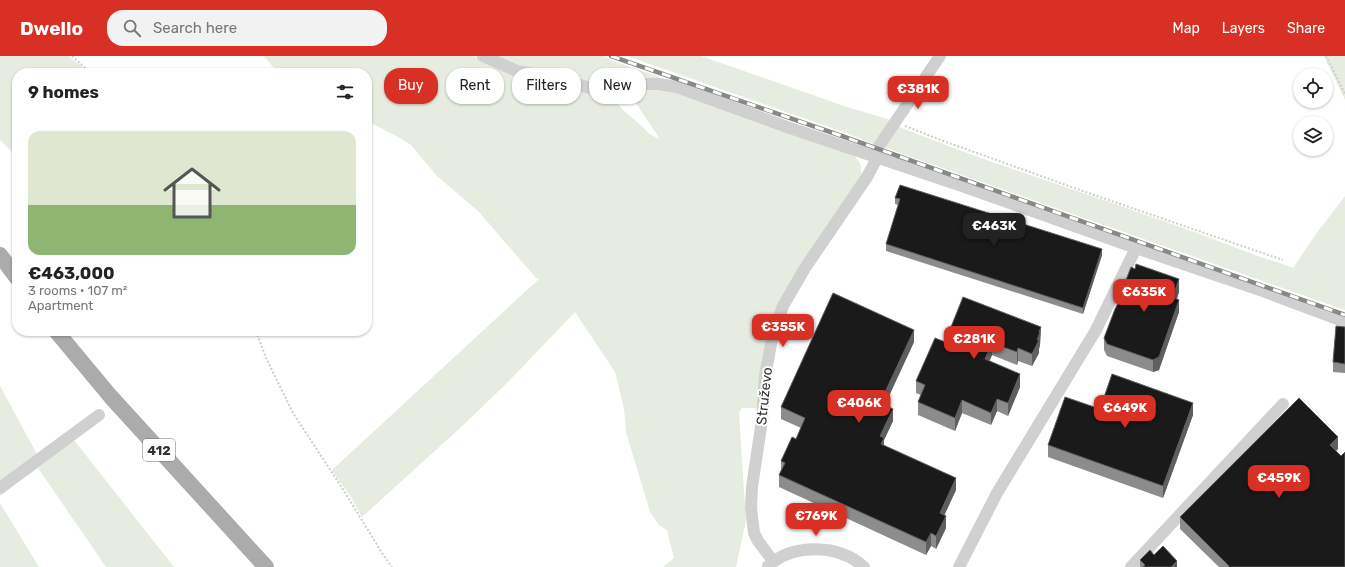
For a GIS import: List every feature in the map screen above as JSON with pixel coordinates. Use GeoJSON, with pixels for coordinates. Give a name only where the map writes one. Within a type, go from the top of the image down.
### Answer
{"type":"FeatureCollection","features":[{"type":"Feature","properties":{"kind":"main road"},"geometry":{"type":"LineString","coordinates":[[0,255],[12,271]]}},
{"type":"Feature","properties":{"kind":"main road","name":"412"},"geometry":{"type":"LineString","coordinates":[[60,336],[111,397],[266,567]]}},
{"type":"Feature","properties":{"kind":"street"},"geometry":{"type":"LineString","coordinates":[[483,56],[517,71],[559,79],[597,90],[615,91],[644,84],[659,84],[677,87],[787,127],[877,158],[899,164],[1136,248],[1260,290],[1345,322]]}},
{"type":"Feature","properties":{"kind":"street","name":"Struževo"},"geometry":{"type":"LineString","coordinates":[[770,564],[754,533],[751,508],[752,488],[762,420],[765,376],[772,339],[783,306],[805,268],[868,177],[877,158],[877,149],[940,56]]}},
{"type":"Feature","properties":{"kind":"street"},"geometry":{"type":"LineString","coordinates":[[959,567],[997,493],[1096,330],[1136,248]]}},
{"type":"Feature","properties":{"kind":"street"},"geometry":{"type":"LineString","coordinates":[[1132,567],[1283,404]]}},
{"type":"Feature","properties":{"kind":"street"},"geometry":{"type":"LineString","coordinates":[[0,488],[99,414]]}},
{"type":"Feature","properties":{"kind":"street"},"geometry":{"type":"LineString","coordinates":[[770,564],[789,554],[810,549],[828,550],[846,555],[864,567]]}},
{"type":"Feature","properties":{"kind":"path"},"geometry":{"type":"LineString","coordinates":[[72,56],[85,68]]}},
{"type":"Feature","properties":{"kind":"path"},"geometry":{"type":"LineString","coordinates":[[1326,56],[1345,94]]}},
{"type":"Feature","properties":{"kind":"path"},"geometry":{"type":"LineString","coordinates":[[895,122],[946,142],[1094,195],[1284,260]]}},
{"type":"Feature","properties":{"kind":"path"},"geometry":{"type":"LineString","coordinates":[[258,336],[266,358],[293,412],[392,567]]}},
{"type":"Feature","properties":{"kind":"shaded area"},"geometry":{"type":"Polygon","coordinates":[[[0,56],[68,56],[84,68],[12,68],[12,152],[0,140],[0,56]]]}},
{"type":"Feature","properties":{"kind":"shaded area"},"geometry":{"type":"Polygon","coordinates":[[[264,56],[474,56],[501,68],[446,68],[446,104],[504,104],[504,69],[512,72],[512,104],[581,104],[581,88],[589,90],[589,104],[618,104],[649,134],[660,139],[636,104],[646,104],[646,90],[659,87],[853,154],[860,163],[862,175],[782,301],[758,408],[742,408],[739,413],[746,521],[736,567],[663,567],[674,558],[667,530],[659,525],[650,512],[626,432],[624,408],[615,372],[575,312],[507,383],[459,429],[362,517],[351,497],[332,470],[539,279],[536,278],[479,212],[437,176],[411,145],[372,124],[372,68],[274,68],[264,56]]]}},
{"type":"Feature","properties":{"kind":"shaded area"},"geometry":{"type":"Polygon","coordinates":[[[489,56],[602,56],[634,68],[589,68],[589,84],[581,82],[581,68],[526,68],[489,56]]]}},
{"type":"Feature","properties":{"kind":"shaded area"},"geometry":{"type":"Polygon","coordinates":[[[627,56],[701,56],[850,108],[888,119],[892,122],[876,145],[846,133],[627,56]]]}},
{"type":"Feature","properties":{"kind":"shaded area"},"geometry":{"type":"Polygon","coordinates":[[[1324,56],[1345,56],[1345,100],[1333,75],[1333,68],[1330,68],[1324,56]]]}},
{"type":"Feature","properties":{"kind":"shaded area"},"geometry":{"type":"Polygon","coordinates":[[[646,72],[660,77],[659,79],[646,81],[646,72]]]}},
{"type":"Feature","properties":{"kind":"shaded area"},"geometry":{"type":"Polygon","coordinates":[[[897,126],[985,159],[1162,220],[1293,268],[1316,234],[1345,196],[1345,310],[883,147],[897,126]]]}},
{"type":"Feature","properties":{"kind":"shaded area"},"geometry":{"type":"Polygon","coordinates":[[[0,386],[38,456],[0,484],[0,386]]]}},
{"type":"Feature","properties":{"kind":"shaded area"},"geometry":{"type":"Polygon","coordinates":[[[74,440],[174,567],[106,567],[38,468],[0,496],[0,491],[74,440]]]}},
{"type":"Feature","properties":{"kind":"shaded area"},"geometry":{"type":"Polygon","coordinates":[[[0,503],[39,567],[0,567],[0,503]]]}},
{"type":"Feature","properties":{"kind":"building"},"geometry":{"type":"Polygon","coordinates":[[[900,185],[1102,249],[1083,308],[886,244],[900,199],[895,198],[900,185]]]}},
{"type":"Feature","properties":{"kind":"building"},"geometry":{"type":"Polygon","coordinates":[[[1136,264],[1179,279],[1173,297],[1179,300],[1159,357],[1153,360],[1107,344],[1104,338],[1115,309],[1130,281],[1126,280],[1131,267],[1135,269],[1136,264]]]}},
{"type":"Feature","properties":{"kind":"building"},"geometry":{"type":"Polygon","coordinates":[[[833,293],[914,330],[880,403],[893,409],[880,436],[884,438],[881,444],[956,478],[940,513],[946,516],[936,536],[931,533],[926,542],[779,475],[785,463],[781,461],[792,437],[796,439],[805,418],[781,407],[833,293]]]}},
{"type":"Feature","properties":{"kind":"building"},"geometry":{"type":"Polygon","coordinates":[[[963,297],[1041,327],[1037,340],[1039,340],[1032,354],[1018,348],[1017,352],[992,343],[985,359],[1020,374],[1008,403],[997,399],[991,413],[962,400],[955,418],[918,402],[925,385],[916,381],[935,338],[945,342],[963,297]]]}},
{"type":"Feature","properties":{"kind":"building"},"geometry":{"type":"Polygon","coordinates":[[[1336,326],[1345,327],[1345,364],[1333,362],[1336,326]]]}},
{"type":"Feature","properties":{"kind":"building"},"geometry":{"type":"Polygon","coordinates":[[[1112,374],[1193,403],[1163,486],[1048,445],[1065,397],[1100,409],[1112,374]]]}},
{"type":"Feature","properties":{"kind":"building"},"geometry":{"type":"Polygon","coordinates":[[[1299,398],[1338,437],[1330,445],[1341,456],[1345,452],[1345,567],[1228,567],[1229,566],[1180,517],[1299,398]]]}},
{"type":"Feature","properties":{"kind":"building"},"geometry":{"type":"Polygon","coordinates":[[[1163,546],[1177,561],[1171,567],[1143,567],[1145,565],[1140,560],[1150,550],[1154,555],[1163,546]]]}},
{"type":"Feature","properties":{"kind":"railway"},"geometry":{"type":"LineString","coordinates":[[611,56],[839,135],[1345,315]]}}]}
